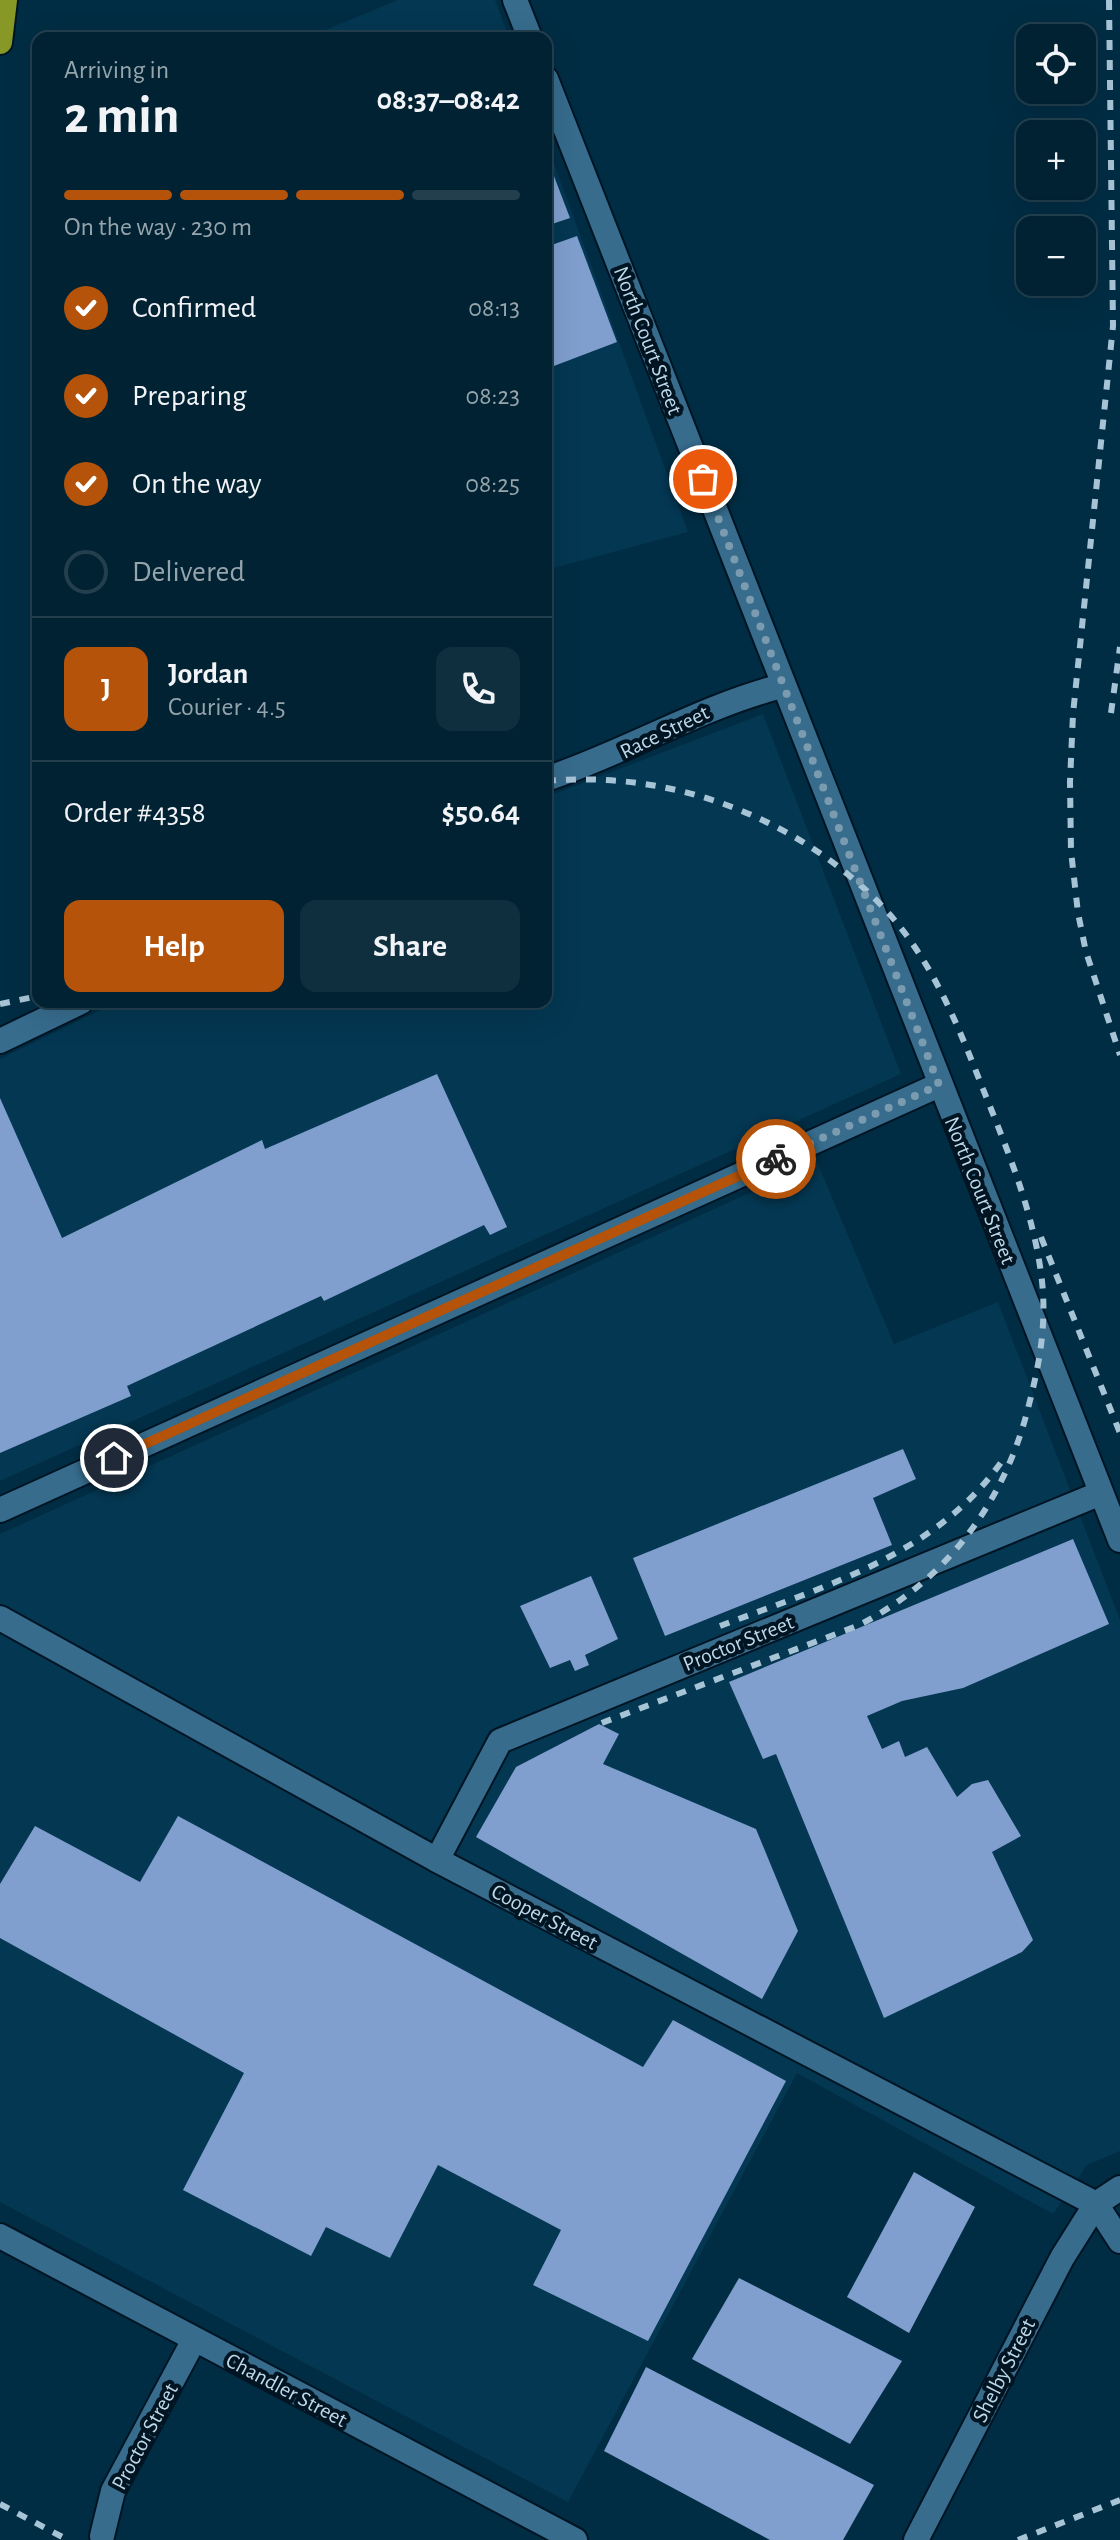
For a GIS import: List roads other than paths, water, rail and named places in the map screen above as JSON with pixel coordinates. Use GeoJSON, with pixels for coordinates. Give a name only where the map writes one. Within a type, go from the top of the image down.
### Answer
{"type":"FeatureCollection","features":[{"type":"Feature","properties":{"kind":"highway"},"geometry":{"type":"LineString","coordinates":[[0,42],[5,0]]}},
{"type":"Feature","properties":{"kind":"street"},"geometry":{"type":"LineString","coordinates":[[515,0],[528,32]]}},
{"type":"Feature","properties":{"kind":"street","name":"North Court Street"},"geometry":{"type":"LineString","coordinates":[[552,94],[1120,1540]]}},
{"type":"Feature","properties":{"kind":"street","name":"Race Street"},"geometry":{"type":"LineString","coordinates":[[552,777],[607,758],[729,700],[782,686]]}},
{"type":"Feature","properties":{"kind":"street"},"geometry":{"type":"LineString","coordinates":[[0,1041],[69,1008]]}},
{"type":"Feature","properties":{"kind":"street"},"geometry":{"type":"LineString","coordinates":[[0,1510],[939,1085]]}},
{"type":"Feature","properties":{"kind":"street","name":"Proctor Street"},"geometry":{"type":"LineString","coordinates":[[437,1860],[500,1741],[1101,1493]]}},
{"type":"Feature","properties":{"kind":"street","name":"Cooper Street"},"geometry":{"type":"LineString","coordinates":[[0,1618],[437,1860],[1096,2204]]}},
{"type":"Feature","properties":{"kind":"street"},"geometry":{"type":"LineString","coordinates":[[1120,2188],[1096,2204],[1120,2241]]}},
{"type":"Feature","properties":{"kind":"street","name":"Shelby Street"},"geometry":{"type":"LineString","coordinates":[[916,2540],[1062,2258],[1096,2204]]}},
{"type":"Feature","properties":{"kind":"street","name":"Chandler Street"},"geometry":{"type":"LineString","coordinates":[[0,2236],[575,2540]]}},
{"type":"Feature","properties":{"kind":"street","name":"Proctor Street"},"geometry":{"type":"LineString","coordinates":[[102,2536],[113,2491],[194,2340]]}},
{"type":"Feature","properties":{"kind":"railway"},"geometry":{"type":"LineString","coordinates":[[1109,0],[1113,326],[1073,714],[1070,782],[1071,851],[1078,913],[1086,952],[1120,1055]]}},
{"type":"Feature","properties":{"kind":"railway"},"geometry":{"type":"LineString","coordinates":[[1111,713],[1120,647]]}},
{"type":"Feature","properties":{"kind":"railway"},"geometry":{"type":"LineString","coordinates":[[552,781],[592,779],[638,783],[727,805],[769,823],[809,846],[847,873],[881,905],[899,925],[928,969],[963,1040],[1010,1156],[1025,1202],[1037,1249],[1043,1292],[1043,1328],[1038,1363],[1015,1449],[984,1511],[942,1565],[916,1588],[857,1626],[599,1724]]}},
{"type":"Feature","properties":{"kind":"railway"},"geometry":{"type":"LineString","coordinates":[[0,1004],[32,997]]}},
{"type":"Feature","properties":{"kind":"railway"},"geometry":{"type":"LineString","coordinates":[[1041,1237],[1120,1433]]}},
{"type":"Feature","properties":{"kind":"railway"},"geometry":{"type":"LineString","coordinates":[[720,1626],[839,1580],[915,1542],[949,1518],[979,1489],[1006,1455]]}},
{"type":"Feature","properties":{"kind":"railway"},"geometry":{"type":"LineString","coordinates":[[1018,2540],[1120,2500]]}},
{"type":"Feature","properties":{"kind":"railway"},"geometry":{"type":"LineString","coordinates":[[0,2504],[68,2540]]}}]}
